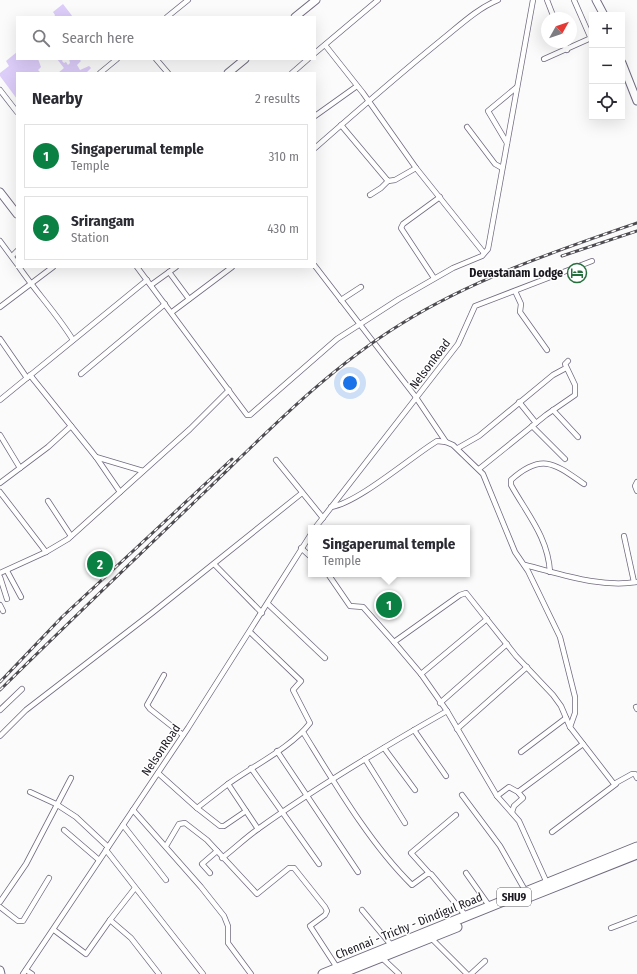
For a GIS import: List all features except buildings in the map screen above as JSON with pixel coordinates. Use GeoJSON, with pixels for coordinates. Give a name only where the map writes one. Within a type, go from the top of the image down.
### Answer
{"type":"FeatureCollection","features":[{"type":"Feature","properties":{"kind":"highway","name":"Chennai - Trichy - Dindigul Road"},"geometry":{"type":"LineString","coordinates":[[428,935],[466,916],[637,847]]}},
{"type":"Feature","properties":{"kind":"highway","name":"Chennai - Trichy - Dindigul Road"},"geometry":{"type":"LineString","coordinates":[[323,974],[339,972],[428,935],[637,854]]}},
{"type":"Feature","properties":{"kind":"street"},"geometry":{"type":"LineString","coordinates":[[168,16],[188,0]]}},
{"type":"Feature","properties":{"kind":"street"},"geometry":{"type":"LineString","coordinates":[[296,16],[316,0]]}},
{"type":"Feature","properties":{"kind":"street"},"geometry":{"type":"LineString","coordinates":[[316,53],[378,0]]}},
{"type":"Feature","properties":{"kind":"street"},"geometry":{"type":"LineString","coordinates":[[316,147],[368,100],[488,4],[498,0]]}},
{"type":"Feature","properties":{"kind":"street"},"geometry":{"type":"LineString","coordinates":[[139,268],[244,411],[250,415],[337,339],[434,278],[484,253],[488,249],[534,0]]}},
{"type":"Feature","properties":{"kind":"street"},"geometry":{"type":"LineString","coordinates":[[574,0],[589,34]]}},
{"type":"Feature","properties":{"kind":"street"},"geometry":{"type":"LineString","coordinates":[[596,0],[602,12]]}},
{"type":"Feature","properties":{"kind":"street"},"geometry":{"type":"LineString","coordinates":[[548,1],[552,12]]}},
{"type":"Feature","properties":{"kind":"street"},"geometry":{"type":"LineString","coordinates":[[544,60],[589,40]]}},
{"type":"Feature","properties":{"kind":"street"},"geometry":{"type":"LineString","coordinates":[[325,45],[358,86],[416,168],[484,253]]}},
{"type":"Feature","properties":{"kind":"street"},"geometry":{"type":"LineString","coordinates":[[101,72],[116,60]]}},
{"type":"Feature","properties":{"kind":"street"},"geometry":{"type":"LineString","coordinates":[[157,60],[167,72]]}},
{"type":"Feature","properties":{"kind":"street"},"geometry":{"type":"LineString","coordinates":[[229,72],[244,60]]}},
{"type":"Feature","properties":{"kind":"street"},"geometry":{"type":"LineString","coordinates":[[293,72],[307,60]]}},
{"type":"Feature","properties":{"kind":"street"},"geometry":{"type":"LineString","coordinates":[[625,71],[637,101]]}},
{"type":"Feature","properties":{"kind":"street"},"geometry":{"type":"LineString","coordinates":[[316,115],[358,86]]}},
{"type":"Feature","properties":{"kind":"street"},"geometry":{"type":"LineString","coordinates":[[507,143],[488,111],[517,87]]}},
{"type":"Feature","properties":{"kind":"street"},"geometry":{"type":"LineString","coordinates":[[0,90],[16,111]]}},
{"type":"Feature","properties":{"kind":"street"},"geometry":{"type":"LineString","coordinates":[[340,125],[388,180]]}},
{"type":"Feature","properties":{"kind":"street"},"geometry":{"type":"LineString","coordinates":[[468,127],[495,164],[502,168]]}},
{"type":"Feature","properties":{"kind":"street"},"geometry":{"type":"LineString","coordinates":[[370,195],[381,188],[388,180],[395,180],[416,168]]}},
{"type":"Feature","properties":{"kind":"street"},"geometry":{"type":"LineString","coordinates":[[0,192],[16,213]]}},
{"type":"Feature","properties":{"kind":"street"},"geometry":{"type":"LineString","coordinates":[[434,278],[401,228],[403,224],[440,197]]}},
{"type":"Feature","properties":{"kind":"street"},"geometry":{"type":"LineString","coordinates":[[0,241],[16,262]]}},
{"type":"Feature","properties":{"kind":"street"},"geometry":{"type":"LineString","coordinates":[[12,256],[16,252]]}},
{"type":"Feature","properties":{"kind":"street","name":"NelsonRoad"},"geometry":{"type":"LineString","coordinates":[[317,525],[458,344],[475,307],[592,261]]}},
{"type":"Feature","properties":{"kind":"street"},"geometry":{"type":"LineString","coordinates":[[316,267],[416,398],[446,442]]}},
{"type":"Feature","properties":{"kind":"street"},"geometry":{"type":"LineString","coordinates":[[20,268],[30,284],[55,313],[73,340]]}},
{"type":"Feature","properties":{"kind":"street"},"geometry":{"type":"LineString","coordinates":[[0,307],[52,268]]}},
{"type":"Feature","properties":{"kind":"street"},"geometry":{"type":"LineString","coordinates":[[151,285],[175,268]]}},
{"type":"Feature","properties":{"kind":"street"},"geometry":{"type":"LineString","coordinates":[[172,312],[231,268]]}},
{"type":"Feature","properties":{"kind":"street"},"geometry":{"type":"LineString","coordinates":[[169,272],[189,299]]}},
{"type":"Feature","properties":{"kind":"street"},"geometry":{"type":"LineString","coordinates":[[0,400],[147,280]]}},
{"type":"Feature","properties":{"kind":"street"},"geometry":{"type":"LineString","coordinates":[[341,300],[361,287]]}},
{"type":"Feature","properties":{"kind":"street"},"geometry":{"type":"LineString","coordinates":[[515,291],[522,304],[520,312],[547,350]]}},
{"type":"Feature","properties":{"kind":"street"},"geometry":{"type":"LineString","coordinates":[[81,374],[165,304]]}},
{"type":"Feature","properties":{"kind":"street"},"geometry":{"type":"LineString","coordinates":[[0,339],[28,376],[96,457],[120,492]]}},
{"type":"Feature","properties":{"kind":"street"},"geometry":{"type":"LineString","coordinates":[[479,469],[532,426],[575,395],[575,385],[565,364],[568,362]]}},
{"type":"Feature","properties":{"kind":"street"},"geometry":{"type":"LineString","coordinates":[[458,448],[479,436],[553,375],[566,368]]}},
{"type":"Feature","properties":{"kind":"street"},"geometry":{"type":"LineString","coordinates":[[0,573],[46,552],[71,536],[230,390]]}},
{"type":"Feature","properties":{"kind":"street"},"geometry":{"type":"LineString","coordinates":[[520,402],[536,423]]}},
{"type":"Feature","properties":{"kind":"street"},"geometry":{"type":"LineString","coordinates":[[553,410],[578,437]]}},
{"type":"Feature","properties":{"kind":"street"},"geometry":{"type":"LineString","coordinates":[[0,483],[48,447],[71,426]]}},
{"type":"Feature","properties":{"kind":"street"},"geometry":{"type":"LineString","coordinates":[[532,426],[565,458]]}},
{"type":"Feature","properties":{"kind":"street"},"geometry":{"type":"LineString","coordinates":[[0,435],[20,468]]}},
{"type":"Feature","properties":{"kind":"street"},"geometry":{"type":"LineString","coordinates":[[331,506],[336,506],[362,493],[437,441],[446,442],[458,448],[479,469],[486,480],[515,552],[525,566],[563,644],[574,697],[575,713],[570,727]]}},
{"type":"Feature","properties":{"kind":"street"},"geometry":{"type":"LineString","coordinates":[[96,457],[143,471]]}},
{"type":"Feature","properties":{"kind":"street"},"geometry":{"type":"LineString","coordinates":[[276,460],[323,518]]}},
{"type":"Feature","properties":{"kind":"street"},"geometry":{"type":"LineString","coordinates":[[550,572],[548,550],[530,515],[511,485],[511,480],[534,465],[543,462],[557,465],[584,484]]}},
{"type":"Feature","properties":{"kind":"street"},"geometry":{"type":"LineString","coordinates":[[637,482],[635,486],[637,491]]}},
{"type":"Feature","properties":{"kind":"street"},"geometry":{"type":"LineString","coordinates":[[0,492],[46,552]]}},
{"type":"Feature","properties":{"kind":"street"},"geometry":{"type":"LineString","coordinates":[[0,736],[26,710],[214,564],[302,493]]}},
{"type":"Feature","properties":{"kind":"street"},"geometry":{"type":"LineString","coordinates":[[48,501],[71,536]]}},
{"type":"Feature","properties":{"kind":"street"},"geometry":{"type":"LineString","coordinates":[[525,566],[603,582],[636,582],[624,536]]}},
{"type":"Feature","properties":{"kind":"street","name":"NelsonRoad"},"geometry":{"type":"LineString","coordinates":[[25,972],[183,735],[268,604],[308,538]]}},
{"type":"Feature","properties":{"kind":"street"},"geometry":{"type":"LineString","coordinates":[[301,548],[308,554]]}},
{"type":"Feature","properties":{"kind":"street"},"geometry":{"type":"LineString","coordinates":[[214,564],[262,613]]}},
{"type":"Feature","properties":{"kind":"street"},"geometry":{"type":"LineString","coordinates":[[7,571],[20,597]]}},
{"type":"Feature","properties":{"kind":"street"},"geometry":{"type":"LineString","coordinates":[[0,577],[7,599]]}},
{"type":"Feature","properties":{"kind":"street"},"geometry":{"type":"LineString","coordinates":[[330,577],[350,606],[363,607],[421,674],[447,711],[497,796],[503,805],[512,812],[519,821],[547,883]]}},
{"type":"Feature","properties":{"kind":"street"},"geometry":{"type":"LineString","coordinates":[[394,642],[463,593],[467,594],[507,644],[553,695],[570,727],[613,783],[616,784]]}},
{"type":"Feature","properties":{"kind":"street"},"geometry":{"type":"LineString","coordinates":[[268,604],[325,658]]}},
{"type":"Feature","properties":{"kind":"street"},"geometry":{"type":"LineString","coordinates":[[0,605],[3,611]]}},
{"type":"Feature","properties":{"kind":"street"},"geometry":{"type":"LineString","coordinates":[[421,674],[487,619]]}},
{"type":"Feature","properties":{"kind":"street"},"geometry":{"type":"LineString","coordinates":[[197,808],[228,784],[303,732],[310,722],[293,690],[301,681],[250,632]]}},
{"type":"Feature","properties":{"kind":"street"},"geometry":{"type":"LineString","coordinates":[[440,702],[507,644]]}},
{"type":"Feature","properties":{"kind":"street"},"geometry":{"type":"LineString","coordinates":[[457,729],[527,667]]}},
{"type":"Feature","properties":{"kind":"street"},"geometry":{"type":"LineString","coordinates":[[164,675],[147,705],[183,735]]}},
{"type":"Feature","properties":{"kind":"street"},"geometry":{"type":"LineString","coordinates":[[0,710],[22,689]]}},
{"type":"Feature","properties":{"kind":"street"},"geometry":{"type":"LineString","coordinates":[[222,858],[258,829],[308,795],[365,759],[447,711]]}},
{"type":"Feature","properties":{"kind":"street"},"geometry":{"type":"LineString","coordinates":[[520,752],[566,718]]}},
{"type":"Feature","properties":{"kind":"street"},"geometry":{"type":"LineString","coordinates":[[414,730],[446,776]]}},
{"type":"Feature","properties":{"kind":"street"},"geometry":{"type":"LineString","coordinates":[[303,732],[387,858],[411,885],[429,873]]}},
{"type":"Feature","properties":{"kind":"street"},"geometry":{"type":"LineString","coordinates":[[518,792],[584,744]]}},
{"type":"Feature","properties":{"kind":"street"},"geometry":{"type":"LineString","coordinates":[[384,748],[415,790]]}},
{"type":"Feature","properties":{"kind":"street"},"geometry":{"type":"LineString","coordinates":[[277,751],[308,795],[358,872]]}},
{"type":"Feature","properties":{"kind":"street"},"geometry":{"type":"LineString","coordinates":[[365,759],[406,822]]}},
{"type":"Feature","properties":{"kind":"street"},"geometry":{"type":"LineString","coordinates":[[251,768],[319,864]]}},
{"type":"Feature","properties":{"kind":"street"},"geometry":{"type":"LineString","coordinates":[[158,773],[197,808],[222,826],[246,811]]}},
{"type":"Feature","properties":{"kind":"street"},"geometry":{"type":"LineString","coordinates":[[552,832],[616,784],[630,775],[636,775]]}},
{"type":"Feature","properties":{"kind":"street"},"geometry":{"type":"LineString","coordinates":[[0,902],[26,864],[56,804],[71,778]]}},
{"type":"Feature","properties":{"kind":"street"},"geometry":{"type":"LineString","coordinates":[[228,784],[258,829]]}},
{"type":"Feature","properties":{"kind":"street"},"geometry":{"type":"LineString","coordinates":[[497,796],[509,787],[518,792],[523,798],[514,806],[512,812]]}},
{"type":"Feature","properties":{"kind":"street"},"geometry":{"type":"LineString","coordinates":[[30,792],[56,804],[76,817],[107,848],[135,888],[203,974]]}},
{"type":"Feature","properties":{"kind":"street"},"geometry":{"type":"LineString","coordinates":[[462,794],[500,846],[526,892]]}},
{"type":"Feature","properties":{"kind":"street"},"geometry":{"type":"LineString","coordinates":[[133,810],[166,846],[224,916],[228,926],[228,943],[251,974]]}},
{"type":"Feature","properties":{"kind":"street"},"geometry":{"type":"LineString","coordinates":[[456,815],[411,853],[432,875],[466,916]]}},
{"type":"Feature","properties":{"kind":"street"},"geometry":{"type":"LineString","coordinates":[[166,846],[182,822],[197,831],[257,894],[288,868],[294,868],[326,907],[327,911],[325,915],[310,926],[339,972]]}},
{"type":"Feature","properties":{"kind":"street"},"geometry":{"type":"LineString","coordinates":[[123,825],[166,880]]}},
{"type":"Feature","properties":{"kind":"street"},"geometry":{"type":"LineString","coordinates":[[64,830],[99,860]]}},
{"type":"Feature","properties":{"kind":"street"},"geometry":{"type":"LineString","coordinates":[[210,873],[202,864],[217,851]]}},
{"type":"Feature","properties":{"kind":"street"},"geometry":{"type":"LineString","coordinates":[[466,873],[490,907]]}},
{"type":"Feature","properties":{"kind":"street"},"geometry":{"type":"LineString","coordinates":[[0,907],[18,921],[23,921],[49,878]]}},
{"type":"Feature","properties":{"kind":"street"},"geometry":{"type":"LineString","coordinates":[[54,930],[86,954],[135,888]]}},
{"type":"Feature","properties":{"kind":"street"},"geometry":{"type":"LineString","coordinates":[[362,910],[399,974]]}},
{"type":"Feature","properties":{"kind":"street"},"geometry":{"type":"LineString","coordinates":[[611,928],[637,918]]}},
{"type":"Feature","properties":{"kind":"street"},"geometry":{"type":"LineString","coordinates":[[110,920],[131,938],[159,974]]}},
{"type":"Feature","properties":{"kind":"street"},"geometry":{"type":"LineString","coordinates":[[428,935],[467,974]]}},
{"type":"Feature","properties":{"kind":"street"},"geometry":{"type":"LineString","coordinates":[[471,974],[485,962]]}},
{"type":"Feature","properties":{"kind":"street"},"geometry":{"type":"LineString","coordinates":[[25,972],[32,974]]}},
{"type":"Feature","properties":{"kind":"shaded area"},"geometry":{"type":"Polygon","coordinates":[[[63,4],[72,16],[54,16],[53,12],[63,4]]]}},
{"type":"Feature","properties":{"kind":"shaded area"},"geometry":{"type":"Polygon","coordinates":[[[16,53],[16,60],[38,60],[41,67],[38,70],[40,72],[16,72],[16,98],[0,76],[0,73],[9,66],[6,61],[16,53]]]}},
{"type":"Feature","properties":{"kind":"shaded area"},"geometry":{"type":"Polygon","coordinates":[[[58,60],[62,60],[64,63],[66,62],[68,65],[70,63],[69,60],[80,60],[81,61],[77,65],[80,70],[89,66],[91,68],[87,72],[59,72],[64,68],[58,60]]]}},
{"type":"Feature","properties":{"kind":"railway"},"geometry":{"type":"LineString","coordinates":[[0,690],[300,401],[349,360],[401,324],[457,293],[546,255],[637,223]]}},
{"type":"Feature","properties":{"kind":"railway"},"geometry":{"type":"LineString","coordinates":[[562,256],[637,231]]}},
{"type":"Feature","properties":{"kind":"railway"},"geometry":{"type":"LineString","coordinates":[[0,682],[62,617],[232,459]]}},
{"type":"Feature","properties":{"kind":"place","name":"Devastanam Lodge"},"geometry":{"type":"Point","coordinates":[577,273]}},
{"type":"Feature","properties":{"kind":"place","name":"Srirangam"},"geometry":{"type":"Point","coordinates":[100,564]}},
{"type":"Feature","properties":{"kind":"place","name":"Singaperumal temple"},"geometry":{"type":"Point","coordinates":[389,605]}}]}
